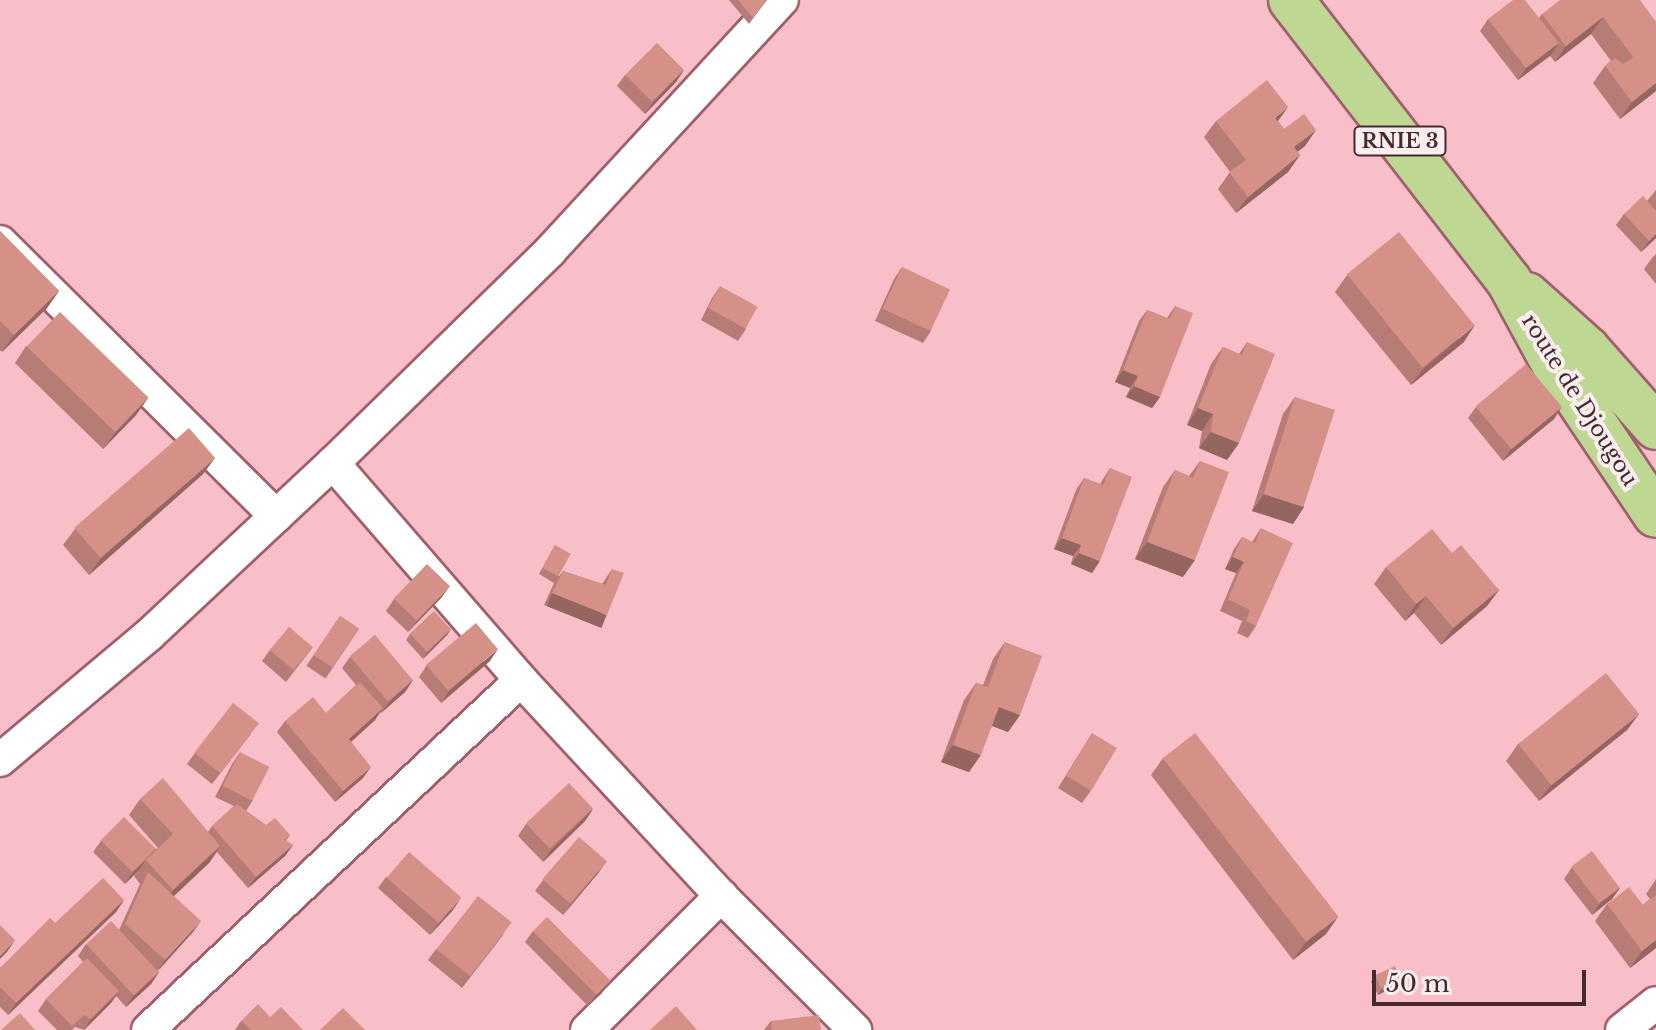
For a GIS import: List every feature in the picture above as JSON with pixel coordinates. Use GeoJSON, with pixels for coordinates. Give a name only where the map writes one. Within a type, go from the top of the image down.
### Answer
{"type":"FeatureCollection","features":[{"type":"Feature","properties":{"kind":"highway","name":"route de Djougou"},"geometry":{"type":"LineString","coordinates":[[1291,0],[1509,281],[1553,362],[1656,515]]}},
{"type":"Feature","properties":{"kind":"highway","name":"route de Djougou"},"geometry":{"type":"LineString","coordinates":[[1509,281],[1559,321],[1656,427]]}},
{"type":"Feature","properties":{"kind":"street"},"geometry":{"type":"LineString","coordinates":[[0,760],[149,635],[333,463],[550,251],[782,0]]}},
{"type":"Feature","properties":{"kind":"street"},"geometry":{"type":"LineString","coordinates":[[0,242],[276,516]]}},
{"type":"Feature","properties":{"kind":"street"},"geometry":{"type":"LineString","coordinates":[[333,463],[521,680],[721,896],[855,1030]]}},
{"type":"Feature","properties":{"kind":"street"},"geometry":{"type":"LineString","coordinates":[[148,1030],[521,680]]}},
{"type":"Feature","properties":{"kind":"street"},"geometry":{"type":"LineString","coordinates":[[587,1030],[721,896]]}},
{"type":"Feature","properties":{"kind":"street"},"geometry":{"type":"LineString","coordinates":[[1622,1030],[1656,1003]]}},
{"type":"Feature","properties":{"kind":"building"},"geometry":{"type":"Polygon","coordinates":[[[738,0],[766,0],[753,18],[738,0]]]}},
{"type":"Feature","properties":{"kind":"building"},"geometry":{"type":"Polygon","coordinates":[[[1513,0],[1525,0],[1559,43],[1526,68],[1488,19],[1513,0]]]}},
{"type":"Feature","properties":{"kind":"building"},"geometry":{"type":"Polygon","coordinates":[[[1560,0],[1640,0],[1656,22],[1656,83],[1632,102],[1605,66],[1615,58],[1623,64],[1633,57],[1603,17],[1566,46],[1542,14],[1560,0]]]}},
{"type":"Feature","properties":{"kind":"building"},"geometry":{"type":"Polygon","coordinates":[[[657,43],[684,70],[652,102],[625,75],[657,43]]]}},
{"type":"Feature","properties":{"kind":"building"},"geometry":{"type":"Polygon","coordinates":[[[1267,80],[1288,107],[1275,118],[1284,129],[1304,114],[1316,130],[1294,147],[1300,155],[1248,197],[1229,172],[1246,160],[1216,121],[1267,80]]]}},
{"type":"Feature","properties":{"kind":"building"},"geometry":{"type":"Polygon","coordinates":[[[1643,196],[1656,211],[1656,234],[1649,241],[1624,214],[1643,196]]]}},
{"type":"Feature","properties":{"kind":"building"},"geometry":{"type":"Polygon","coordinates":[[[0,231],[59,291],[14,335],[0,321],[0,231]]]}},
{"type":"Feature","properties":{"kind":"building"},"geometry":{"type":"Polygon","coordinates":[[[1399,232],[1475,325],[1422,367],[1347,274],[1399,232]]]}},
{"type":"Feature","properties":{"kind":"building"},"geometry":{"type":"Polygon","coordinates":[[[902,267],[950,289],[931,331],[883,309],[902,267]]]}},
{"type":"Feature","properties":{"kind":"building"},"geometry":{"type":"Polygon","coordinates":[[[720,286],[758,307],[745,329],[708,308],[720,286]]]}},
{"type":"Feature","properties":{"kind":"building"},"geometry":{"type":"Polygon","coordinates":[[[1175,306],[1193,313],[1160,397],[1134,386],[1138,376],[1123,370],[1147,310],[1170,319],[1175,306]]]}},
{"type":"Feature","properties":{"kind":"building"},"geometry":{"type":"Polygon","coordinates":[[[60,312],[148,397],[115,432],[27,347],[60,312]]]}},
{"type":"Feature","properties":{"kind":"building"},"geometry":{"type":"Polygon","coordinates":[[[1247,342],[1275,354],[1239,443],[1211,432],[1213,414],[1198,408],[1223,347],[1242,355],[1247,342]]]}},
{"type":"Feature","properties":{"kind":"building"},"geometry":{"type":"Polygon","coordinates":[[[1526,364],[1562,407],[1511,449],[1475,406],[1526,364]]]}},
{"type":"Feature","properties":{"kind":"building"},"geometry":{"type":"Polygon","coordinates":[[[1295,397],[1335,410],[1303,507],[1263,494],[1295,397]]]}},
{"type":"Feature","properties":{"kind":"building"},"geometry":{"type":"Polygon","coordinates":[[[189,428],[215,458],[101,558],[74,528],[189,428]]]}},
{"type":"Feature","properties":{"kind":"building"},"geometry":{"type":"Polygon","coordinates":[[[1200,461],[1229,472],[1195,560],[1147,542],[1175,470],[1193,478],[1200,461]]]}},
{"type":"Feature","properties":{"kind":"building"},"geometry":{"type":"Polygon","coordinates":[[[1110,468],[1132,477],[1100,561],[1079,553],[1081,545],[1062,538],[1084,478],[1103,485],[1110,468]]]}},
{"type":"Feature","properties":{"kind":"building"},"geometry":{"type":"Polygon","coordinates":[[[1261,528],[1293,543],[1256,626],[1246,621],[1250,610],[1228,599],[1244,562],[1233,557],[1242,537],[1255,543],[1261,528]]]}},
{"type":"Feature","properties":{"kind":"building"},"geometry":{"type":"Polygon","coordinates":[[[1432,529],[1452,553],[1461,545],[1499,590],[1453,628],[1426,596],[1416,604],[1386,567],[1432,529]]]}},
{"type":"Feature","properties":{"kind":"building"},"geometry":{"type":"Polygon","coordinates":[[[555,545],[571,554],[558,576],[542,568],[555,545]]]}},
{"type":"Feature","properties":{"kind":"building"},"geometry":{"type":"Polygon","coordinates":[[[427,564],[450,586],[417,621],[394,599],[427,564]]]}},
{"type":"Feature","properties":{"kind":"building"},"geometry":{"type":"Polygon","coordinates":[[[612,569],[624,573],[607,615],[552,593],[563,571],[606,585],[612,569]]]}},
{"type":"Feature","properties":{"kind":"building"},"geometry":{"type":"Polygon","coordinates":[[[434,611],[451,629],[427,652],[410,634],[434,611]]]}},
{"type":"Feature","properties":{"kind":"building"},"geometry":{"type":"Polygon","coordinates":[[[340,616],[359,629],[333,668],[314,655],[340,616]]]}},
{"type":"Feature","properties":{"kind":"building"},"geometry":{"type":"Polygon","coordinates":[[[476,623],[498,649],[448,691],[426,665],[476,623]]]}},
{"type":"Feature","properties":{"kind":"building"},"geometry":{"type":"Polygon","coordinates":[[[289,627],[313,647],[293,670],[270,650],[289,627]]]}},
{"type":"Feature","properties":{"kind":"building"},"geometry":{"type":"Polygon","coordinates":[[[375,635],[413,680],[388,701],[350,656],[375,635]]]}},
{"type":"Feature","properties":{"kind":"building"},"geometry":{"type":"Polygon","coordinates":[[[1005,642],[1042,656],[1020,715],[999,707],[981,755],[953,745],[976,683],[988,687],[1005,642]]]}},
{"type":"Feature","properties":{"kind":"building"},"geometry":{"type":"Polygon","coordinates":[[[1606,673],[1639,714],[1552,785],[1518,744],[1606,673]]]}},
{"type":"Feature","properties":{"kind":"building"},"geometry":{"type":"Polygon","coordinates":[[[360,682],[383,708],[349,739],[371,767],[343,791],[285,721],[313,697],[326,713],[360,682]]]}},
{"type":"Feature","properties":{"kind":"building"},"geometry":{"type":"Polygon","coordinates":[[[233,703],[259,723],[220,773],[194,753],[233,703]]]}},
{"type":"Feature","properties":{"kind":"building"},"geometry":{"type":"Polygon","coordinates":[[[1092,733],[1117,748],[1091,791],[1066,776],[1092,733]]]}},
{"type":"Feature","properties":{"kind":"building"},"geometry":{"type":"Polygon","coordinates":[[[1195,733],[1338,917],[1306,942],[1163,758],[1195,733]]]}},
{"type":"Feature","properties":{"kind":"building"},"geometry":{"type":"Polygon","coordinates":[[[240,752],[269,767],[252,801],[223,786],[240,752]]]}},
{"type":"Feature","properties":{"kind":"building"},"geometry":{"type":"Polygon","coordinates":[[[163,778],[220,846],[173,890],[146,860],[173,834],[140,799],[163,778]]]}},
{"type":"Feature","properties":{"kind":"building"},"geometry":{"type":"Polygon","coordinates":[[[569,783],[593,809],[550,849],[526,823],[569,783]]]}},
{"type":"Feature","properties":{"kind":"building"},"geometry":{"type":"Polygon","coordinates":[[[237,804],[266,825],[275,818],[290,835],[285,840],[293,845],[256,877],[212,826],[237,804]]]}},
{"type":"Feature","properties":{"kind":"building"},"geometry":{"type":"Polygon","coordinates":[[[124,817],[156,849],[132,872],[101,840],[124,817]]]}},
{"type":"Feature","properties":{"kind":"building"},"geometry":{"type":"Polygon","coordinates":[[[579,837],[607,861],[570,904],[542,879],[579,837]]]}},
{"type":"Feature","properties":{"kind":"building"},"geometry":{"type":"Polygon","coordinates":[[[1592,851],[1620,888],[1599,903],[1571,867],[1592,851]]]}},
{"type":"Feature","properties":{"kind":"building"},"geometry":{"type":"Polygon","coordinates":[[[409,852],[461,897],[439,923],[387,878],[409,852]]]}},
{"type":"Feature","properties":{"kind":"building"},"geometry":{"type":"Polygon","coordinates":[[[148,872],[201,921],[165,960],[125,924],[148,872]]]}},
{"type":"Feature","properties":{"kind":"building"},"geometry":{"type":"Polygon","coordinates":[[[103,878],[124,900],[16,1003],[0,987],[0,968],[50,918],[55,923],[103,878]]]}},
{"type":"Feature","properties":{"kind":"building"},"geometry":{"type":"Polygon","coordinates":[[[1629,887],[1643,905],[1656,895],[1656,940],[1642,951],[1607,904],[1629,887]]]}},
{"type":"Feature","properties":{"kind":"building"},"geometry":{"type":"Polygon","coordinates":[[[478,896],[512,922],[470,976],[436,950],[478,896]]]}},
{"type":"Feature","properties":{"kind":"building"},"geometry":{"type":"Polygon","coordinates":[[[547,917],[611,981],[596,995],[533,931],[547,917]]]}},
{"type":"Feature","properties":{"kind":"building"},"geometry":{"type":"Polygon","coordinates":[[[111,921],[159,972],[134,995],[86,944],[111,921]]]}},
{"type":"Feature","properties":{"kind":"building"},"geometry":{"type":"Polygon","coordinates":[[[0,925],[15,940],[0,956],[0,925]]]}},
{"type":"Feature","properties":{"kind":"building"},"geometry":{"type":"Polygon","coordinates":[[[87,958],[119,991],[91,1019],[84,1015],[72,1026],[46,999],[87,958]]]}},
{"type":"Feature","properties":{"kind":"building"},"geometry":{"type":"Polygon","coordinates":[[[1395,966],[1401,979],[1381,988],[1375,975],[1395,966]]]}},
{"type":"Feature","properties":{"kind":"building"},"geometry":{"type":"Polygon","coordinates":[[[258,1004],[270,1017],[281,1007],[303,1030],[251,1030],[241,1021],[258,1004]]]}},
{"type":"Feature","properties":{"kind":"building"},"geometry":{"type":"Polygon","coordinates":[[[676,1006],[697,1030],[650,1030],[676,1006]]]}},
{"type":"Feature","properties":{"kind":"building"},"geometry":{"type":"Polygon","coordinates":[[[343,1008],[365,1030],[320,1030],[343,1008]]]}},
{"type":"Feature","properties":{"kind":"building"},"geometry":{"type":"Polygon","coordinates":[[[20,1013],[35,1030],[1,1030],[20,1013]]]}},
{"type":"Feature","properties":{"kind":"building"},"geometry":{"type":"Polygon","coordinates":[[[819,1015],[821,1030],[772,1030],[771,1021],[819,1015]]]}}]}
